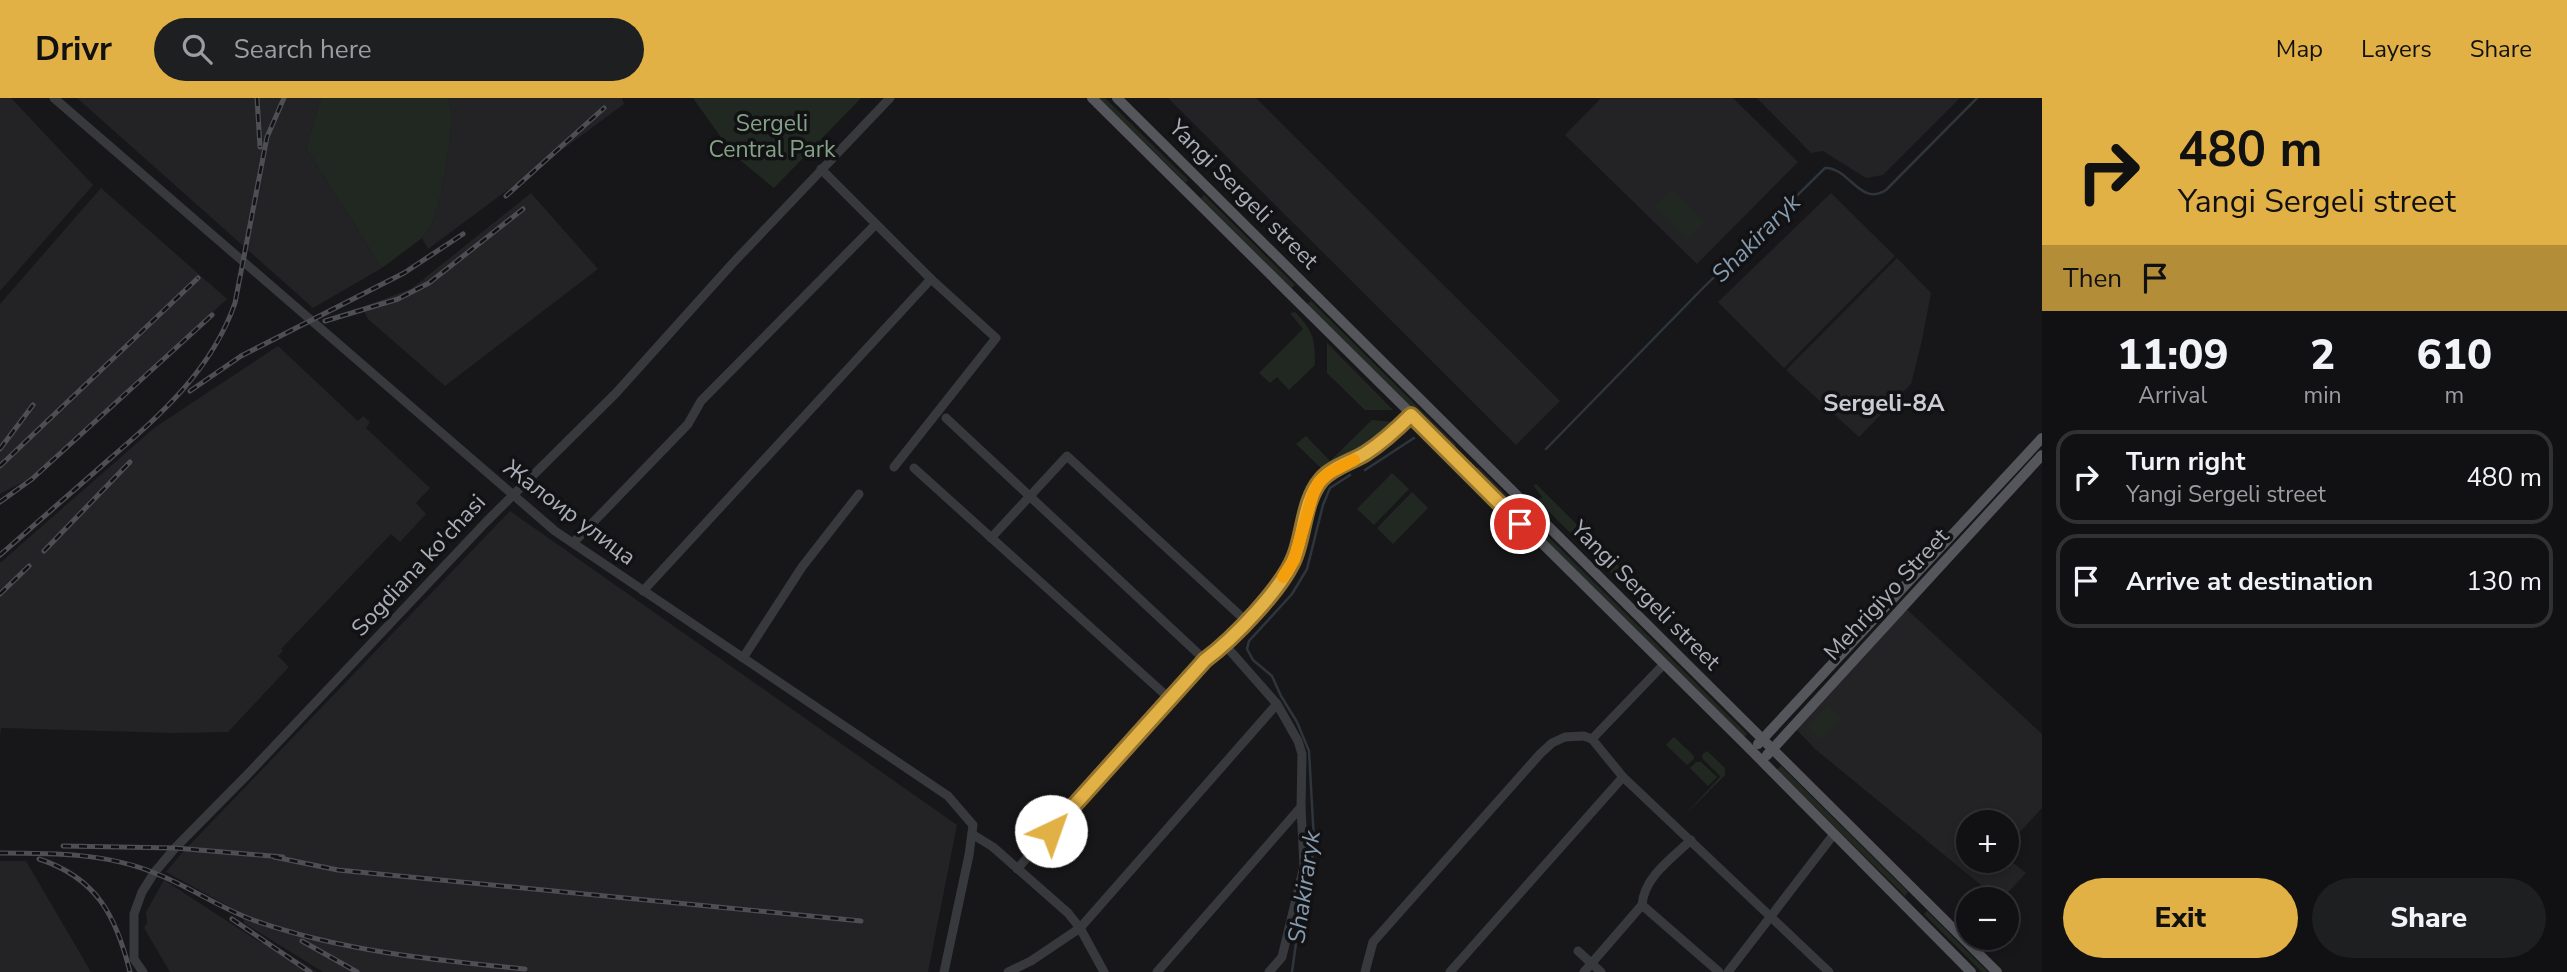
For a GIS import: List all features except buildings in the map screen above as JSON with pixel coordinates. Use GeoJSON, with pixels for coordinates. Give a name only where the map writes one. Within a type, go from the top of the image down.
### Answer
{"type":"FeatureCollection","features":[{"type":"Feature","properties":{"kind":"main road","name":"Yangi Sergeli street"},"geometry":{"type":"LineString","coordinates":[[1092,98],[1752,751],[1971,972]]}},
{"type":"Feature","properties":{"kind":"main road","name":"Yangi Sergeli street"},"geometry":{"type":"LineString","coordinates":[[1117,98],[1997,972]]}},
{"type":"Feature","properties":{"kind":"main road"},"geometry":{"type":"LineString","coordinates":[[1184,189],[1196,176]]}},
{"type":"Feature","properties":{"kind":"main road"},"geometry":{"type":"LineString","coordinates":[[1297,302],[1310,289]]}},
{"type":"Feature","properties":{"kind":"main road","name":"Mehrigiyo Street"},"geometry":{"type":"LineString","coordinates":[[1752,751],[2042,438]]}},
{"type":"Feature","properties":{"kind":"main road"},"geometry":{"type":"LineString","coordinates":[[1462,465],[1474,452]]}},
{"type":"Feature","properties":{"kind":"main road","name":"Mehrigiyo Street"},"geometry":{"type":"LineString","coordinates":[[1762,761],[2042,455]]}},
{"type":"Feature","properties":{"kind":"main road"},"geometry":{"type":"LineString","coordinates":[[1914,915],[1916,905],[1927,903]]}},
{"type":"Feature","properties":{"kind":"street","name":"Жалоир улица"},"geometry":{"type":"LineString","coordinates":[[54,98],[555,531],[940,790],[973,825],[972,834]]}},
{"type":"Feature","properties":{"kind":"street","name":"Sogdiana ko'chasi"},"geometry":{"type":"LineString","coordinates":[[143,972],[134,959],[134,914],[142,892],[175,848],[512,495],[616,393],[732,264],[890,98]]}},
{"type":"Feature","properties":{"kind":"street"},"geometry":{"type":"LineString","coordinates":[[821,169],[875,225],[996,338],[894,467]]}},
{"type":"Feature","properties":{"kind":"street"},"geometry":{"type":"LineString","coordinates":[[574,542],[688,424],[701,401],[875,225]]}},
{"type":"Feature","properties":{"kind":"street"},"geometry":{"type":"LineString","coordinates":[[643,591],[932,279]]}},
{"type":"Feature","properties":{"kind":"street"},"geometry":{"type":"LineString","coordinates":[[1017,869],[1205,660],[1226,645],[1264,602],[1294,560],[1319,482],[1329,473],[1366,453],[1393,433],[1411,415]]}},
{"type":"Feature","properties":{"kind":"street"},"geometry":{"type":"LineString","coordinates":[[946,418],[1205,660]]}},
{"type":"Feature","properties":{"kind":"street"},"geometry":{"type":"LineString","coordinates":[[992,538],[1066,456],[1246,621]]}},
{"type":"Feature","properties":{"kind":"street"},"geometry":{"type":"LineString","coordinates":[[914,468],[1170,699]]}},
{"type":"Feature","properties":{"kind":"street"},"geometry":{"type":"LineString","coordinates":[[743,658],[802,567],[859,494]]}},
{"type":"Feature","properties":{"kind":"street"},"geometry":{"type":"LineString","coordinates":[[1226,645],[1277,704],[1293,730],[1302,754],[1304,866],[1282,957],[1269,972]]}},
{"type":"Feature","properties":{"kind":"street"},"geometry":{"type":"LineString","coordinates":[[1592,739],[1664,664]]}},
{"type":"Feature","properties":{"kind":"street"},"geometry":{"type":"LineString","coordinates":[[1008,972],[1031,961],[1080,928],[1277,704]]}},
{"type":"Feature","properties":{"kind":"street"},"geometry":{"type":"LineString","coordinates":[[1365,972],[1373,943],[1540,754],[1552,743],[1566,737],[1584,736],[1592,739],[1623,777],[1829,972]]}},
{"type":"Feature","properties":{"kind":"street"},"geometry":{"type":"LineString","coordinates":[[1450,972],[1623,777]]}},
{"type":"Feature","properties":{"kind":"street"},"geometry":{"type":"LineString","coordinates":[[1157,972],[1301,807]]}},
{"type":"Feature","properties":{"kind":"street"},"geometry":{"type":"LineString","coordinates":[[944,972],[972,834],[993,847],[1068,913],[1080,928],[1104,972]]}},
{"type":"Feature","properties":{"kind":"street"},"geometry":{"type":"LineString","coordinates":[[1728,972],[1834,834]]}},
{"type":"Feature","properties":{"kind":"street"},"geometry":{"type":"LineString","coordinates":[[1584,972],[1642,905],[1646,887],[1652,877],[1691,840]]}},
{"type":"Feature","properties":{"kind":"street"},"geometry":{"type":"LineString","coordinates":[[1642,905],[1719,972]]}},
{"type":"Feature","properties":{"kind":"street"},"geometry":{"type":"LineString","coordinates":[[1578,951],[1601,972]]}},
{"type":"Feature","properties":{"kind":"shaded area"},"geometry":{"type":"Polygon","coordinates":[[[0,98],[11,98],[93,185],[0,291],[0,98]]]}},
{"type":"Feature","properties":{"kind":"shaded area"},"geometry":{"type":"Polygon","coordinates":[[[77,98],[321,98],[306,148],[382,268],[313,308],[77,98]]]}},
{"type":"Feature","properties":{"kind":"shaded area"},"geometry":{"type":"Polygon","coordinates":[[[448,98],[622,98],[624,104],[428,249],[422,238],[433,222],[441,194],[453,119],[448,98]]]}},
{"type":"Feature","properties":{"kind":"shaded area"},"geometry":{"type":"Polygon","coordinates":[[[1168,98],[1256,98],[1560,401],[1516,445],[1168,98]]]}},
{"type":"Feature","properties":{"kind":"shaded area"},"geometry":{"type":"Polygon","coordinates":[[[1601,98],[1733,98],[1798,162],[1697,264],[1565,135],[1601,98]]]}},
{"type":"Feature","properties":{"kind":"shaded area"},"geometry":{"type":"Polygon","coordinates":[[[1757,98],[1960,98],[1883,175],[1866,178],[1823,151],[1811,153],[1757,98]]]}},
{"type":"Feature","properties":{"kind":"shaded area"},"geometry":{"type":"Polygon","coordinates":[[[101,188],[227,299],[30,478],[0,494],[0,304],[101,188]]]}},
{"type":"Feature","properties":{"kind":"shaded area"},"geometry":{"type":"Polygon","coordinates":[[[531,193],[598,269],[445,386],[368,319],[362,307],[411,289],[531,193]]]}},
{"type":"Feature","properties":{"kind":"shaded area"},"geometry":{"type":"Polygon","coordinates":[[[1831,193],[1895,256],[1784,368],[1718,302],[1831,193]]]}},
{"type":"Feature","properties":{"kind":"shaded area"},"geometry":{"type":"Polygon","coordinates":[[[1897,258],[1931,293],[1922,340],[1911,384],[1859,437],[1786,370],[1897,258]]]}},
{"type":"Feature","properties":{"kind":"shaded area"},"geometry":{"type":"Polygon","coordinates":[[[278,346],[358,421],[363,416],[370,422],[366,428],[430,488],[416,503],[426,514],[400,542],[391,534],[281,649],[283,651],[278,656],[289,667],[228,732],[1,728],[0,737],[0,563],[154,428],[278,346]]]}},
{"type":"Feature","properties":{"kind":"shaded area"},"geometry":{"type":"Polygon","coordinates":[[[510,511],[957,825],[928,972],[323,972],[244,923],[243,914],[166,872],[510,511]]]}},
{"type":"Feature","properties":{"kind":"shaded area"},"geometry":{"type":"Polygon","coordinates":[[[1900,603],[2042,734],[2042,808],[2019,833],[2019,810],[1956,810],[1956,865],[1815,749],[1796,729],[1900,603]]]}},
{"type":"Feature","properties":{"kind":"shaded area"},"geometry":{"type":"Polygon","coordinates":[[[0,861],[26,861],[91,972],[0,972],[0,861]]]}},
{"type":"Feature","properties":{"kind":"shaded area"},"geometry":{"type":"Polygon","coordinates":[[[2019,867],[2026,873],[2013,887],[1983,887],[1966,873],[2019,873],[2019,867]]]}},
{"type":"Feature","properties":{"kind":"shaded area"},"geometry":{"type":"Polygon","coordinates":[[[164,880],[261,943],[266,940],[317,972],[170,972],[144,928],[147,923],[146,912],[164,880]]]}},
{"type":"Feature","properties":{"kind":"green space"},"geometry":{"type":"Polygon","coordinates":[[[321,98],[448,98],[453,119],[441,194],[433,222],[422,238],[382,268],[306,148],[321,98]]]}},
{"type":"Feature","properties":{"kind":"green space","name":"Sergeli Central Park"},"geometry":{"type":"Polygon","coordinates":[[[693,98],[861,98],[774,188],[724,147],[720,136],[693,98]]]}},
{"type":"Feature","properties":{"kind":"green space"},"geometry":{"type":"Polygon","coordinates":[[[1099,98],[1105,98],[1188,180],[1186,183],[1099,98]]]}},
{"type":"Feature","properties":{"kind":"green space"},"geometry":{"type":"Polygon","coordinates":[[[1672,190],[1704,223],[1687,239],[1655,207],[1672,190]]]}},
{"type":"Feature","properties":{"kind":"green space"},"geometry":{"type":"Polygon","coordinates":[[[1204,195],[1295,285],[1291,288],[1201,198],[1204,195]]]}},
{"type":"Feature","properties":{"kind":"green space"},"geometry":{"type":"Polygon","coordinates":[[[1311,301],[1456,445],[1453,448],[1307,304],[1311,301]]]}},
{"type":"Feature","properties":{"kind":"green space"},"geometry":{"type":"Polygon","coordinates":[[[1295,312],[1312,336],[1315,365],[1289,390],[1277,377],[1270,383],[1259,373],[1303,329],[1290,313],[1295,312]]]}},
{"type":"Feature","properties":{"kind":"green space"},"geometry":{"type":"Polygon","coordinates":[[[1327,343],[1393,410],[1365,410],[1327,373],[1327,343]]]}},
{"type":"Feature","properties":{"kind":"green space"},"geometry":{"type":"Polygon","coordinates":[[[1372,420],[1394,422],[1368,442],[1322,469],[1296,444],[1306,436],[1330,461],[1372,420]]]}},
{"type":"Feature","properties":{"kind":"green space"},"geometry":{"type":"Polygon","coordinates":[[[1478,467],[1747,734],[1744,737],[1475,470],[1478,467]]]}},
{"type":"Feature","properties":{"kind":"green space"},"geometry":{"type":"Polygon","coordinates":[[[1392,473],[1409,489],[1374,525],[1357,509],[1392,473]]]}},
{"type":"Feature","properties":{"kind":"green space"},"geometry":{"type":"Polygon","coordinates":[[[1536,484],[1654,601],[1647,608],[1538,501],[1542,497],[1534,486],[1536,484]]]}},
{"type":"Feature","properties":{"kind":"green space"},"geometry":{"type":"Polygon","coordinates":[[[1412,492],[1428,508],[1393,544],[1377,528],[1412,492]]]}},
{"type":"Feature","properties":{"kind":"green space"},"geometry":{"type":"Polygon","coordinates":[[[1828,706],[1841,718],[1821,739],[1808,727],[1828,706]]]}},
{"type":"Feature","properties":{"kind":"green space"},"geometry":{"type":"Polygon","coordinates":[[[1674,737],[1693,755],[1694,759],[1687,765],[1666,745],[1674,737]]]}},
{"type":"Feature","properties":{"kind":"green space"},"geometry":{"type":"Polygon","coordinates":[[[1707,751],[1725,768],[1725,775],[1683,817],[1720,776],[1703,759],[1702,755],[1707,751]]]}},
{"type":"Feature","properties":{"kind":"green space"},"geometry":{"type":"Polygon","coordinates":[[[1696,762],[1701,762],[1717,777],[1708,786],[1690,768],[1696,762]]]}},
{"type":"Feature","properties":{"kind":"green space"},"geometry":{"type":"Polygon","coordinates":[[[1781,766],[1908,892],[1905,896],[1777,770],[1781,766]]]}},
{"type":"Feature","properties":{"kind":"green space"},"geometry":{"type":"Polygon","coordinates":[[[1927,911],[1956,940],[1956,946],[1924,914],[1927,911]]]}},
{"type":"Feature","properties":{"kind":"green space"},"geometry":{"type":"Polygon","coordinates":[[[1960,950],[1966,950],[1988,972],[1982,972],[1960,950]]]}},
{"type":"Feature","properties":{"kind":"waterway","name":"Shakiraryk"},"geometry":{"type":"LineString","coordinates":[[1546,449],[1825,168],[1841,173],[1869,194],[1886,190],[1977,98]]}},
{"type":"Feature","properties":{"kind":"waterway","name":"Shakiraryk"},"geometry":{"type":"LineString","coordinates":[[1365,470],[1414,438]]}},
{"type":"Feature","properties":{"kind":"waterway","name":"Shakiraryk"},"geometry":{"type":"LineString","coordinates":[[1292,972],[1301,907],[1311,871],[1314,840],[1309,751],[1272,676],[1253,660],[1247,649],[1249,641],[1292,594],[1307,569],[1330,488],[1350,475]]}},
{"type":"Feature","properties":{"kind":"railway"},"geometry":{"type":"LineString","coordinates":[[257,98],[260,147]]}},
{"type":"Feature","properties":{"kind":"railway"},"geometry":{"type":"LineString","coordinates":[[0,555],[164,410],[198,372],[212,350],[235,303],[267,137],[284,98]]}},
{"type":"Feature","properties":{"kind":"railway"},"geometry":{"type":"LineString","coordinates":[[506,196],[604,108]]}},
{"type":"Feature","properties":{"kind":"railway"},"geometry":{"type":"LineString","coordinates":[[325,321],[398,299],[429,283],[523,209]]}},
{"type":"Feature","properties":{"kind":"railway"},"geometry":{"type":"LineString","coordinates":[[190,391],[241,356],[404,273],[463,234]]}},
{"type":"Feature","properties":{"kind":"railway"},"geometry":{"type":"LineString","coordinates":[[0,466],[198,278]]}},
{"type":"Feature","properties":{"kind":"railway"},"geometry":{"type":"LineString","coordinates":[[0,502],[32,479],[212,315]]}},
{"type":"Feature","properties":{"kind":"railway"},"geometry":{"type":"LineString","coordinates":[[0,449],[33,405]]}},
{"type":"Feature","properties":{"kind":"railway"},"geometry":{"type":"LineString","coordinates":[[44,551],[130,462]]}},
{"type":"Feature","properties":{"kind":"railway"},"geometry":{"type":"LineString","coordinates":[[0,594],[29,566]]}},
{"type":"Feature","properties":{"kind":"railway"},"geometry":{"type":"LineString","coordinates":[[63,846],[175,848],[283,857]]}},
{"type":"Feature","properties":{"kind":"railway"},"geometry":{"type":"LineString","coordinates":[[0,853],[60,854],[119,862],[157,874],[241,915],[286,931],[388,953],[525,969]]}},
{"type":"Feature","properties":{"kind":"railway"},"geometry":{"type":"LineString","coordinates":[[274,857],[338,870],[861,921]]}},
{"type":"Feature","properties":{"kind":"railway"},"geometry":{"type":"LineString","coordinates":[[39,859],[59,867],[90,888],[118,933],[130,972]]}},
{"type":"Feature","properties":{"kind":"railway"},"geometry":{"type":"LineString","coordinates":[[232,919],[310,972]]}},
{"type":"Feature","properties":{"kind":"railway"},"geometry":{"type":"LineString","coordinates":[[302,941],[357,972]]}},
{"type":"Feature","properties":{"kind":"slow traffic"},"geometry":{"type":"LineString","coordinates":[[1283,577],[1294,560],[1319,482],[1329,473],[1354,460]]}},
{"type":"Feature","properties":{"kind":"district","name":"Sergeli-8A"},"geometry":{"type":"Point","coordinates":[1884,403]}},
{"type":"Feature","properties":{"kind":"route"},"geometry":{"type":"LineString","coordinates":[[1051,831],[1205,660],[1226,645],[1264,602],[1294,560],[1313,494],[1323,477],[1366,453],[1393,433],[1411,415],[1520,524]]}}]}
